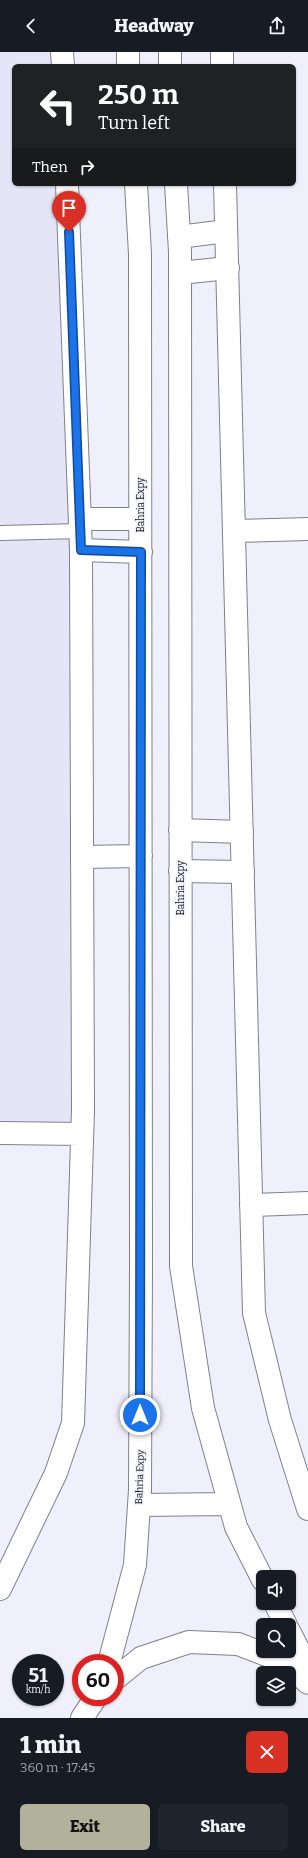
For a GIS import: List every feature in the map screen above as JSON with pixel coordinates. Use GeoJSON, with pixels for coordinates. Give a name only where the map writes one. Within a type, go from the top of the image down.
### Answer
{"type":"FeatureCollection","features":[{"type":"Feature","properties":{"kind":"main road"},"geometry":{"type":"LineString","coordinates":[[62,52],[63,64]]}},
{"type":"Feature","properties":{"kind":"main road"},"geometry":{"type":"LineString","coordinates":[[128,52],[128,64]]}},
{"type":"Feature","properties":{"kind":"main road"},"geometry":{"type":"LineString","coordinates":[[170,52],[170,64]]}},
{"type":"Feature","properties":{"kind":"main road"},"geometry":{"type":"LineString","coordinates":[[222,52],[222,64]]}},
{"type":"Feature","properties":{"kind":"main road"},"geometry":{"type":"LineString","coordinates":[[0,1589],[56,1473],[73,1423],[82,1134],[82,857],[80,534],[67,186]]}},
{"type":"Feature","properties":{"kind":"main road","name":"Bahria Expy"},"geometry":{"type":"LineString","coordinates":[[111,1654],[135,1565],[138,1505],[141,1273],[141,552],[140,254],[136,186]]}},
{"type":"Feature","properties":{"kind":"main road","name":"Bahria Expy"},"geometry":{"type":"LineString","coordinates":[[176,186],[180,273],[181,1266],[203,1408],[236,1527],[258,1570]]}},
{"type":"Feature","properties":{"kind":"main road"},"geometry":{"type":"LineString","coordinates":[[225,186],[254,1313],[280,1420],[308,1509]]}},
{"type":"Feature","properties":{"kind":"main road"},"geometry":{"type":"LineString","coordinates":[[179,237],[226,231]]}},
{"type":"Feature","properties":{"kind":"main road"},"geometry":{"type":"LineString","coordinates":[[180,273],[228,268]]}},
{"type":"Feature","properties":{"kind":"main road"},"geometry":{"type":"LineString","coordinates":[[80,534],[140,519]]}},
{"type":"Feature","properties":{"kind":"main road"},"geometry":{"type":"LineString","coordinates":[[234,531],[308,529]]}},
{"type":"Feature","properties":{"kind":"main road"},"geometry":{"type":"LineString","coordinates":[[80,534],[141,552]]}},
{"type":"Feature","properties":{"kind":"main road"},"geometry":{"type":"LineString","coordinates":[[180,830],[242,832]]}},
{"type":"Feature","properties":{"kind":"main road"},"geometry":{"type":"LineString","coordinates":[[82,857],[141,856]]}},
{"type":"Feature","properties":{"kind":"main road"},"geometry":{"type":"LineString","coordinates":[[180,871],[243,872]]}},
{"type":"Feature","properties":{"kind":"main road"},"geometry":{"type":"LineString","coordinates":[[0,1133],[82,1134]]}},
{"type":"Feature","properties":{"kind":"main road"},"geometry":{"type":"LineString","coordinates":[[251,1205],[308,1203]]}},
{"type":"Feature","properties":{"kind":"main road"},"geometry":{"type":"LineString","coordinates":[[138,1505],[229,1504]]}},
{"type":"Feature","properties":{"kind":"main road"},"geometry":{"type":"LineString","coordinates":[[124,1671],[142,1658],[189,1642],[238,1644],[285,1662],[308,1683]]}},
{"type":"Feature","properties":{"kind":"main road"},"geometry":{"type":"LineString","coordinates":[[296,1645],[308,1668]]}},
{"type":"Feature","properties":{"kind":"main road"},"geometry":{"type":"LineString","coordinates":[[82,1718],[90,1706]]}},
{"type":"Feature","properties":{"kind":"lane"},"geometry":{"type":"LineString","coordinates":[[0,533],[80,534]]}},
{"type":"Feature","properties":{"kind":"shaded area"},"geometry":{"type":"Polygon","coordinates":[[[0,52],[52,52],[53,64],[12,64],[12,186],[64,186],[82,1134],[0,1125],[0,52]]]}},
{"type":"Feature","properties":{"kind":"route"},"geometry":{"type":"LineString","coordinates":[[69,232],[81,550],[141,552],[140,1415]]}}]}
